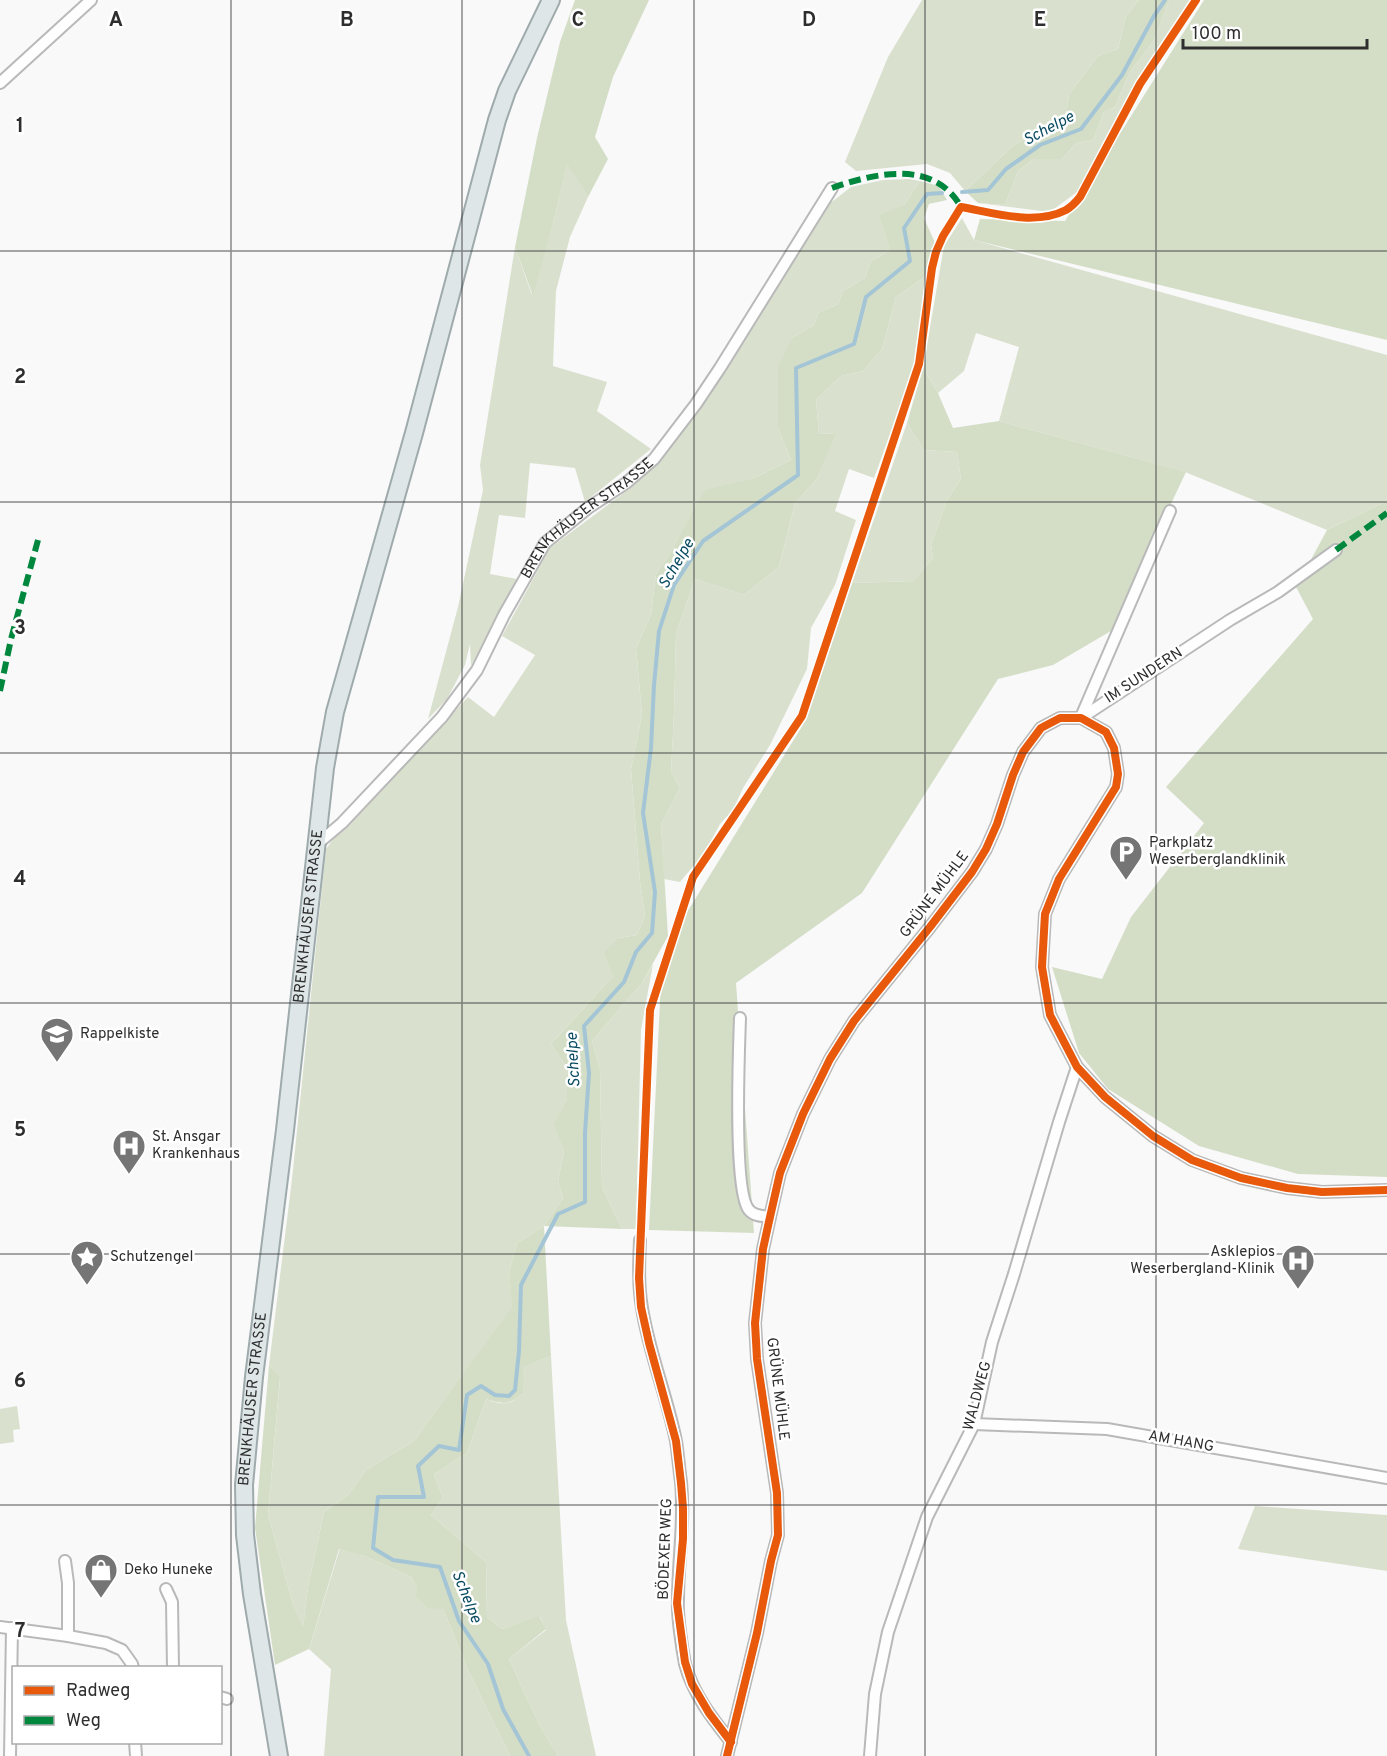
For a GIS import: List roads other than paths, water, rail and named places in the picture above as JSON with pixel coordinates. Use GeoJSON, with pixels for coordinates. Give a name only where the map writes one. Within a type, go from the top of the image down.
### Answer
{"type":"FeatureCollection","features":[{"type":"Feature","properties":{"kind":"main road"},"geometry":{"type":"LineString","coordinates":[[315,845],[335,712],[414,433],[495,129],[507,91],[551,0]]}},
{"type":"Feature","properties":{"kind":"main road","name":"BRENKHÄUSER STRASSE"},"geometry":{"type":"LineString","coordinates":[[279,1756],[252,1594],[245,1535],[244,1485],[254,1377],[285,1130],[315,845]]}},
{"type":"Feature","properties":{"kind":"street"},"geometry":{"type":"LineString","coordinates":[[0,83],[91,0]]}},
{"type":"Feature","properties":{"kind":"street","name":"BRENKHÄUSER STRASSE"},"geometry":{"type":"LineString","coordinates":[[315,845],[342,823],[442,717],[477,670],[504,615],[545,543],[588,508],[626,483],[654,459],[720,368],[832,188]]}},
{"type":"Feature","properties":{"kind":"street","name":"IM SUNDERN"},"geometry":{"type":"LineString","coordinates":[[1081,718],[1170,511]]}},
{"type":"Feature","properties":{"kind":"street","name":"IM SUNDERN"},"geometry":{"type":"LineString","coordinates":[[1081,718],[1230,620],[1278,592],[1336,550]]}},
{"type":"Feature","properties":{"kind":"street","name":"GRÜNE MÜHLE"},"geometry":{"type":"LineString","coordinates":[[727,1756],[758,1633],[778,1535],[777,1494],[757,1359],[755,1323],[763,1249],[780,1173],[803,1114],[841,1039],[972,872],[986,849],[1023,752],[1041,728],[1060,718],[1081,718]]}},
{"type":"Feature","properties":{"kind":"street"},"geometry":{"type":"LineString","coordinates":[[1081,718],[1106,732],[1114,748],[1118,774],[1116,787],[1059,879],[1045,914],[1042,966],[1050,1016],[1077,1067],[1105,1096],[1145,1130],[1192,1160],[1241,1178],[1287,1188],[1323,1192],[1387,1190]]}},
{"type":"Feature","properties":{"kind":"street"},"geometry":{"type":"LineString","coordinates":[[740,1018],[739,1145],[742,1194],[748,1209],[758,1216],[770,1217]]}},
{"type":"Feature","properties":{"kind":"street","name":"WALDWEG"},"geometry":{"type":"LineString","coordinates":[[870,1756],[875,1694],[888,1632],[927,1517],[974,1424],[992,1342],[1077,1067]]}},
{"type":"Feature","properties":{"kind":"street","name":"BÖDEXER WEG"},"geometry":{"type":"LineString","coordinates":[[640,1240],[641,1307],[676,1441],[681,1483],[683,1528],[677,1603],[685,1662],[692,1684],[709,1713],[731,1742]]}},
{"type":"Feature","properties":{"kind":"street","name":"AM HANG"},"geometry":{"type":"LineString","coordinates":[[974,1424],[1107,1429],[1387,1478]]}},
{"type":"Feature","properties":{"kind":"street"},"geometry":{"type":"LineString","coordinates":[[65,1561],[68,1583],[68,1636]]}},
{"type":"Feature","properties":{"kind":"street"},"geometry":{"type":"LineString","coordinates":[[166,1589],[172,1602],[173,1666]]}},
{"type":"Feature","properties":{"kind":"street"},"geometry":{"type":"LineString","coordinates":[[0,1627],[106,1643],[122,1650],[132,1666]]}},
{"type":"Feature","properties":{"kind":"street"},"geometry":{"type":"LineString","coordinates":[[10,1756],[12,1629]]}},
{"type":"Feature","properties":{"kind":"waterway","name":"Schelpe"},"geometry":{"type":"LineString","coordinates":[[962,192],[988,190],[1006,169],[1040,145],[1081,129],[1122,75],[1165,0]]}},
{"type":"Feature","properties":{"kind":"waterway","name":"Schelpe"},"geometry":{"type":"LineString","coordinates":[[529,1756],[503,1709],[488,1664],[459,1621],[440,1567],[393,1560],[373,1548],[378,1497],[424,1497],[418,1466],[439,1446],[459,1450],[467,1395],[481,1386],[495,1395],[509,1396],[515,1390],[521,1285],[558,1214],[585,1202],[585,1133],[589,1073],[584,1026],[624,982],[636,952],[652,933],[655,892],[643,813],[651,748],[659,631],[674,585],[703,541],[798,475],[796,368],[854,344],[866,297],[910,261],[904,228],[927,194],[942,193]]}},
{"type":"Feature","properties":{"kind":"place","name":"Parkplatz Weserberglandklinik"},"geometry":{"type":"Point","coordinates":[1126,881]}},
{"type":"Feature","properties":{"kind":"place","name":"Rappelkiste"},"geometry":{"type":"Point","coordinates":[57,1063]}},
{"type":"Feature","properties":{"kind":"place","name":"St. Ansgar Krankenhaus"},"geometry":{"type":"Point","coordinates":[129,1175]}},
{"type":"Feature","properties":{"kind":"place","name":"Schutzengel"},"geometry":{"type":"Point","coordinates":[87,1286]}},
{"type":"Feature","properties":{"kind":"place","name":"Asklepios Weserbergland-Klinik"},"geometry":{"type":"Point","coordinates":[1298,1290]}},
{"type":"Feature","properties":{"kind":"place","name":"Deko Huneke"},"geometry":{"type":"Point","coordinates":[101,1599]}}]}
